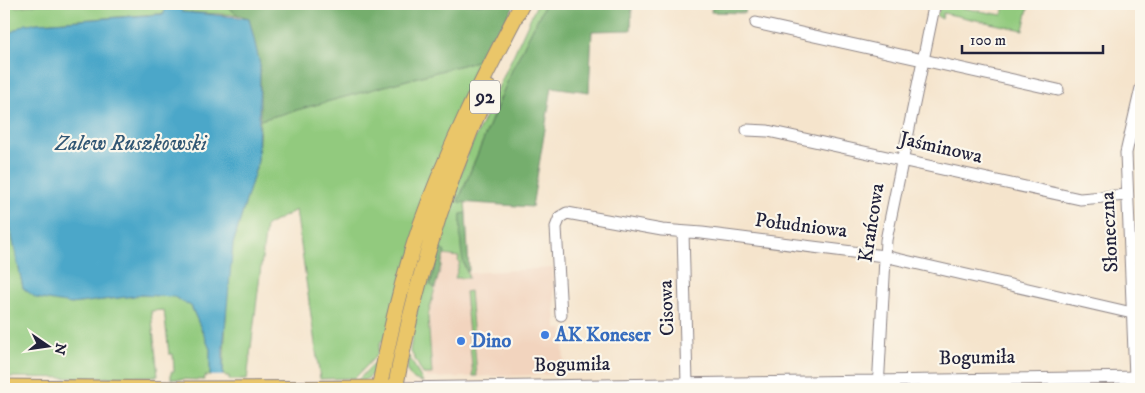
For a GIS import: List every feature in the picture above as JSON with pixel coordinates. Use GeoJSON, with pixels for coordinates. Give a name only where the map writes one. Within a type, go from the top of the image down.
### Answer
{"type":"FeatureCollection","features":[{"type":"Feature","properties":{"kind":"main road","name":"92"},"geometry":{"type":"LineString","coordinates":[[387,388],[398,300],[421,225],[459,128],[522,4]]}},
{"type":"Feature","properties":{"kind":"main road","name":"92"},"geometry":{"type":"LineString","coordinates":[[387,388],[447,193],[487,93],[529,4]]}},
{"type":"Feature","properties":{"kind":"main road","name":"Bogumiła"},"geometry":{"type":"LineString","coordinates":[[4,387],[387,388]]}},
{"type":"Feature","properties":{"kind":"street","name":"Krańcowa"},"geometry":{"type":"LineString","coordinates":[[879,384],[884,256],[934,7]]}},
{"type":"Feature","properties":{"kind":"street"},"geometry":{"type":"LineString","coordinates":[[756,23],[1058,90]]}},
{"type":"Feature","properties":{"kind":"street","name":"Słoneczna"},"geometry":{"type":"LineString","coordinates":[[1138,377],[1132,312],[1136,233],[1127,195],[1126,153],[1141,88]]}},
{"type":"Feature","properties":{"kind":"street","name":"Jaśminowa"},"geometry":{"type":"LineString","coordinates":[[747,130],[768,131],[1080,199],[1127,195]]}},
{"type":"Feature","properties":{"kind":"street","name":"Południowa"},"geometry":{"type":"LineString","coordinates":[[561,315],[556,227],[560,217],[564,214],[683,232],[884,256],[1132,312]]}},
{"type":"Feature","properties":{"kind":"street","name":"Cisowa"},"geometry":{"type":"LineString","coordinates":[[683,232],[688,383]]}},
{"type":"Feature","properties":{"kind":"street","name":"Bogumiła"},"geometry":{"type":"LineString","coordinates":[[387,388],[572,387],[688,383],[1007,384],[1138,377]]}},
{"type":"Feature","properties":{"kind":"shaded area"},"geometry":{"type":"Polygon","coordinates":[[[465,202],[469,273],[553,268],[556,329],[563,329],[564,374],[427,378],[424,374],[427,295],[465,202]]]}},
{"type":"Feature","properties":{"kind":"green space"},"geometry":{"type":"Polygon","coordinates":[[[4,4],[15,4],[15,7],[41,4],[224,4],[238,15],[182,12],[26,24],[4,154],[4,4]]]}},
{"type":"Feature","properties":{"kind":"green space"},"geometry":{"type":"Polygon","coordinates":[[[224,4],[515,4],[484,59],[260,120],[260,65],[249,18],[238,15],[224,4]]]}},
{"type":"Feature","properties":{"kind":"green space"},"geometry":{"type":"Polygon","coordinates":[[[537,4],[545,4],[512,70],[458,201],[465,202],[466,213],[461,214],[464,265],[469,278],[455,278],[460,262],[458,261],[459,257],[444,255],[445,252],[440,249],[430,285],[435,288],[428,316],[432,374],[423,374],[410,350],[420,292],[468,153],[537,4]]]}},
{"type":"Feature","properties":{"kind":"green space"},"geometry":{"type":"Polygon","coordinates":[[[545,4],[632,4],[631,30],[592,31],[589,92],[552,87],[532,207],[458,202],[512,70],[545,4]]]}},
{"type":"Feature","properties":{"kind":"green space"},"geometry":{"type":"Polygon","coordinates":[[[712,4],[747,4],[745,13],[711,12],[712,4]]]}},
{"type":"Feature","properties":{"kind":"green space"},"geometry":{"type":"Polygon","coordinates":[[[941,4],[1002,15],[1006,4],[1029,4],[1023,30],[943,13],[942,19],[937,16],[941,4]]]}},
{"type":"Feature","properties":{"kind":"green space"},"geometry":{"type":"Polygon","coordinates":[[[484,59],[454,125],[385,341],[381,341],[377,355],[355,378],[320,379],[296,210],[266,226],[247,380],[229,380],[229,376],[223,376],[227,296],[233,244],[258,161],[260,120],[484,59]]]}},
{"type":"Feature","properties":{"kind":"green space"},"geometry":{"type":"Polygon","coordinates":[[[4,199],[23,288],[71,304],[142,295],[174,296],[191,306],[210,349],[210,376],[205,376],[204,380],[171,379],[171,372],[174,371],[173,354],[169,354],[164,310],[151,311],[158,376],[88,378],[4,377],[4,199]]]}},
{"type":"Feature","properties":{"kind":"green space"},"geometry":{"type":"Polygon","coordinates":[[[466,213],[468,272],[463,261],[460,235],[461,214],[466,213]]]}},
{"type":"Feature","properties":{"kind":"green space"},"geometry":{"type":"Polygon","coordinates":[[[440,249],[445,252],[435,288],[430,285],[440,249]]]}},
{"type":"Feature","properties":{"kind":"green space"},"geometry":{"type":"Polygon","coordinates":[[[470,291],[477,376],[473,376],[465,292],[470,291]]]}},
{"type":"Feature","properties":{"kind":"green space"},"geometry":{"type":"Polygon","coordinates":[[[409,356],[423,382],[414,379],[408,373],[409,356]]]}},
{"type":"Feature","properties":{"kind":"green space"},"geometry":{"type":"Polygon","coordinates":[[[378,359],[372,375],[365,380],[356,382],[378,359]]]}},
{"type":"Feature","properties":{"kind":"water","name":"Zalew Ruszkowski"},"geometry":{"type":"Polygon","coordinates":[[[166,4],[179,4],[182,12],[249,18],[260,65],[258,161],[233,244],[223,349],[223,389],[210,389],[210,349],[191,306],[174,297],[142,295],[71,304],[36,298],[23,288],[4,199],[6,35],[26,24],[164,14],[166,4]]]}},
{"type":"Feature","properties":{"kind":"pier"},"geometry":{"type":"Polygon","coordinates":[[[207,376],[225,376],[225,389],[207,389],[207,376]]]}},
{"type":"Feature","properties":{"kind":"place","name":"AK Koneser"},"geometry":{"type":"Point","coordinates":[545,335]}},
{"type":"Feature","properties":{"kind":"place","name":"Dino"},"geometry":{"type":"Point","coordinates":[461,341]}}]}
